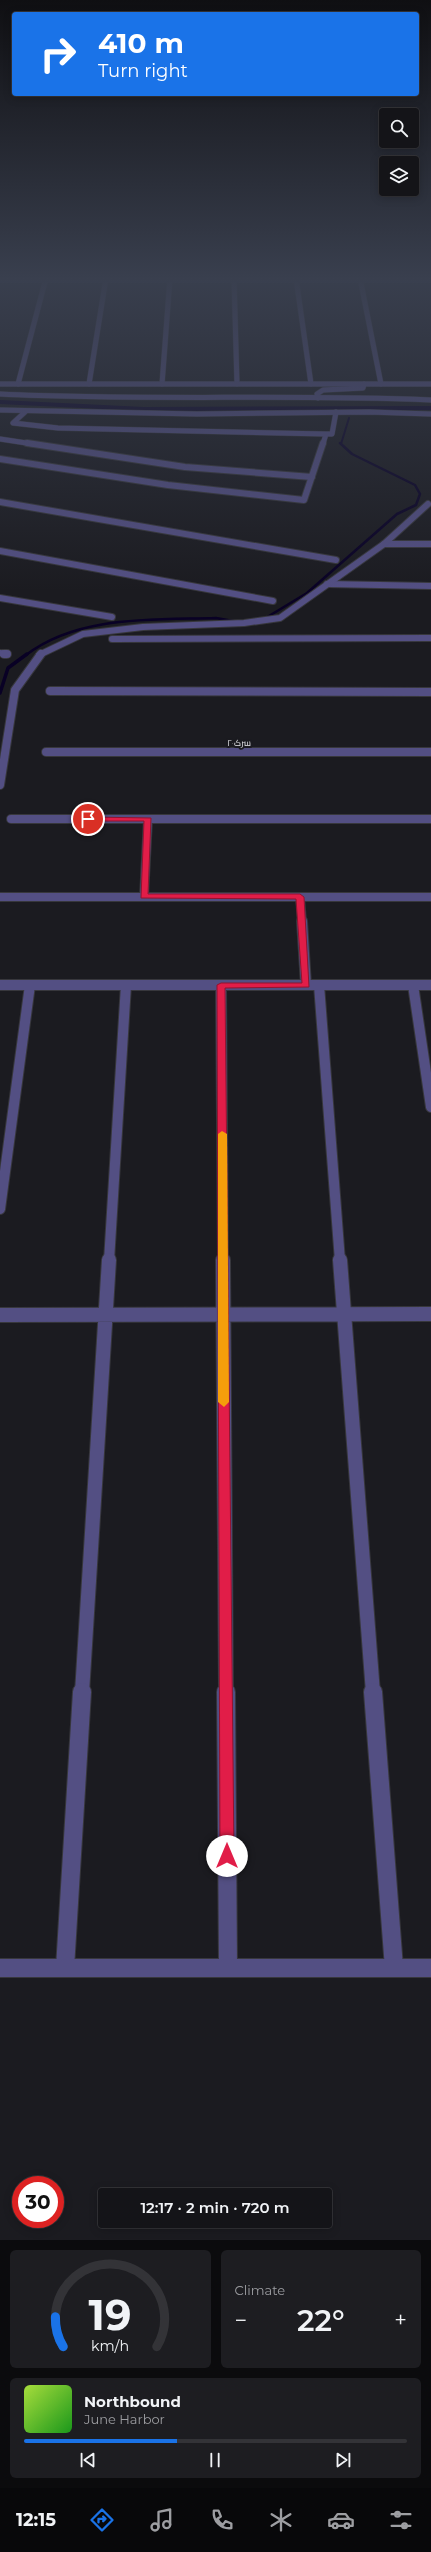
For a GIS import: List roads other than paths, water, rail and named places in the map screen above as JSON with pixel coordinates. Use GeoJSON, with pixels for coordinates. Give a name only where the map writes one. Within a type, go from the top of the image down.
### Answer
{"type":"FeatureCollection","features":[{"type":"Feature","properties":{"kind":"street"},"geometry":{"type":"LineString","coordinates":[[0,384],[431,384]]}},
{"type":"Feature","properties":{"kind":"street"},"geometry":{"type":"LineString","coordinates":[[318,398],[317,394],[323,390],[363,388],[364,384]]}},
{"type":"Feature","properties":{"kind":"street"},"geometry":{"type":"LineString","coordinates":[[0,394],[144,399],[318,398],[431,400]]}},
{"type":"Feature","properties":{"kind":"street"},"geometry":{"type":"LineString","coordinates":[[0,410],[25,412],[197,414],[336,412],[431,414]]}},
{"type":"Feature","properties":{"kind":"street"},"geometry":{"type":"LineString","coordinates":[[25,412],[13,424],[65,428],[326,434],[332,434],[336,412]]}},
{"type":"Feature","properties":{"kind":"street"},"geometry":{"type":"LineString","coordinates":[[0,459],[168,485],[304,500],[326,434]]}},
{"type":"Feature","properties":{"kind":"street"},"geometry":{"type":"LineString","coordinates":[[0,439],[185,467],[312,477]]}},
{"type":"Feature","properties":{"kind":"street"},"geometry":{"type":"LineString","coordinates":[[0,502],[336,560]]}},
{"type":"Feature","properties":{"kind":"street"},"geometry":{"type":"LineString","coordinates":[[0,785],[15,690],[38,655],[84,634],[143,627],[244,623],[280,618],[384,544],[429,504]]}},
{"type":"Feature","properties":{"kind":"street"},"geometry":{"type":"LineString","coordinates":[[384,544],[431,544]]}},
{"type":"Feature","properties":{"kind":"street"},"geometry":{"type":"LineString","coordinates":[[0,551],[273,601]]}},
{"type":"Feature","properties":{"kind":"street"},"geometry":{"type":"LineString","coordinates":[[327,584],[431,586]]}},
{"type":"Feature","properties":{"kind":"street"},"geometry":{"type":"LineString","coordinates":[[0,598],[112,617]]}},
{"type":"Feature","properties":{"kind":"street"},"geometry":{"type":"LineString","coordinates":[[112,638],[431,638]]}},
{"type":"Feature","properties":{"kind":"street"},"geometry":{"type":"LineString","coordinates":[[50,691],[431,692]]}},
{"type":"Feature","properties":{"kind":"street","name":"سرک۲۰"},"geometry":{"type":"LineString","coordinates":[[46,752],[431,752]]}},
{"type":"Feature","properties":{"kind":"street"},"geometry":{"type":"LineString","coordinates":[[11,819],[431,820]]}},
{"type":"Feature","properties":{"kind":"street"},"geometry":{"type":"LineString","coordinates":[[144,897],[148,819]]}},
{"type":"Feature","properties":{"kind":"street"},"geometry":{"type":"LineString","coordinates":[[0,897],[431,896]]}},
{"type":"Feature","properties":{"kind":"street"},"geometry":{"type":"LineString","coordinates":[[300,897],[313,985],[344,1314],[394,1968]]}},
{"type":"Feature","properties":{"kind":"street"},"geometry":{"type":"LineString","coordinates":[[0,1209],[30,985]]}},
{"type":"Feature","properties":{"kind":"street"},"geometry":{"type":"LineString","coordinates":[[65,1968],[126,985]]}},
{"type":"Feature","properties":{"kind":"street"},"geometry":{"type":"LineString","coordinates":[[221,985],[228,1968]]}},
{"type":"Feature","properties":{"kind":"street"},"geometry":{"type":"LineString","coordinates":[[413,985],[431,1107]]}},
{"type":"Feature","properties":{"kind":"street"},"geometry":{"type":"LineString","coordinates":[[0,986],[431,985]]}},
{"type":"Feature","properties":{"kind":"street"},"geometry":{"type":"LineString","coordinates":[[0,1314],[431,1314]]}},
{"type":"Feature","properties":{"kind":"street"},"geometry":{"type":"LineString","coordinates":[[0,1968],[431,1968]]}},
{"type":"Feature","properties":{"kind":"waterway"},"geometry":{"type":"LineString","coordinates":[[0,402],[144,409],[431,408]]}},
{"type":"Feature","properties":{"kind":"waterway"},"geometry":{"type":"LineString","coordinates":[[341,444],[349,418]]}},
{"type":"Feature","properties":{"kind":"waterway"},"geometry":{"type":"LineString","coordinates":[[264,619],[307,593],[397,514],[416,505],[420,494],[415,485],[352,454],[341,444]]}},
{"type":"Feature","properties":{"kind":"waterway"},"geometry":{"type":"LineString","coordinates":[[26,655],[47,642],[92,626],[117,622],[167,619],[216,618],[233,621]]}},
{"type":"Feature","properties":{"kind":"waterway"},"geometry":{"type":"LineString","coordinates":[[0,693],[8,668],[27,654]]}}]}
